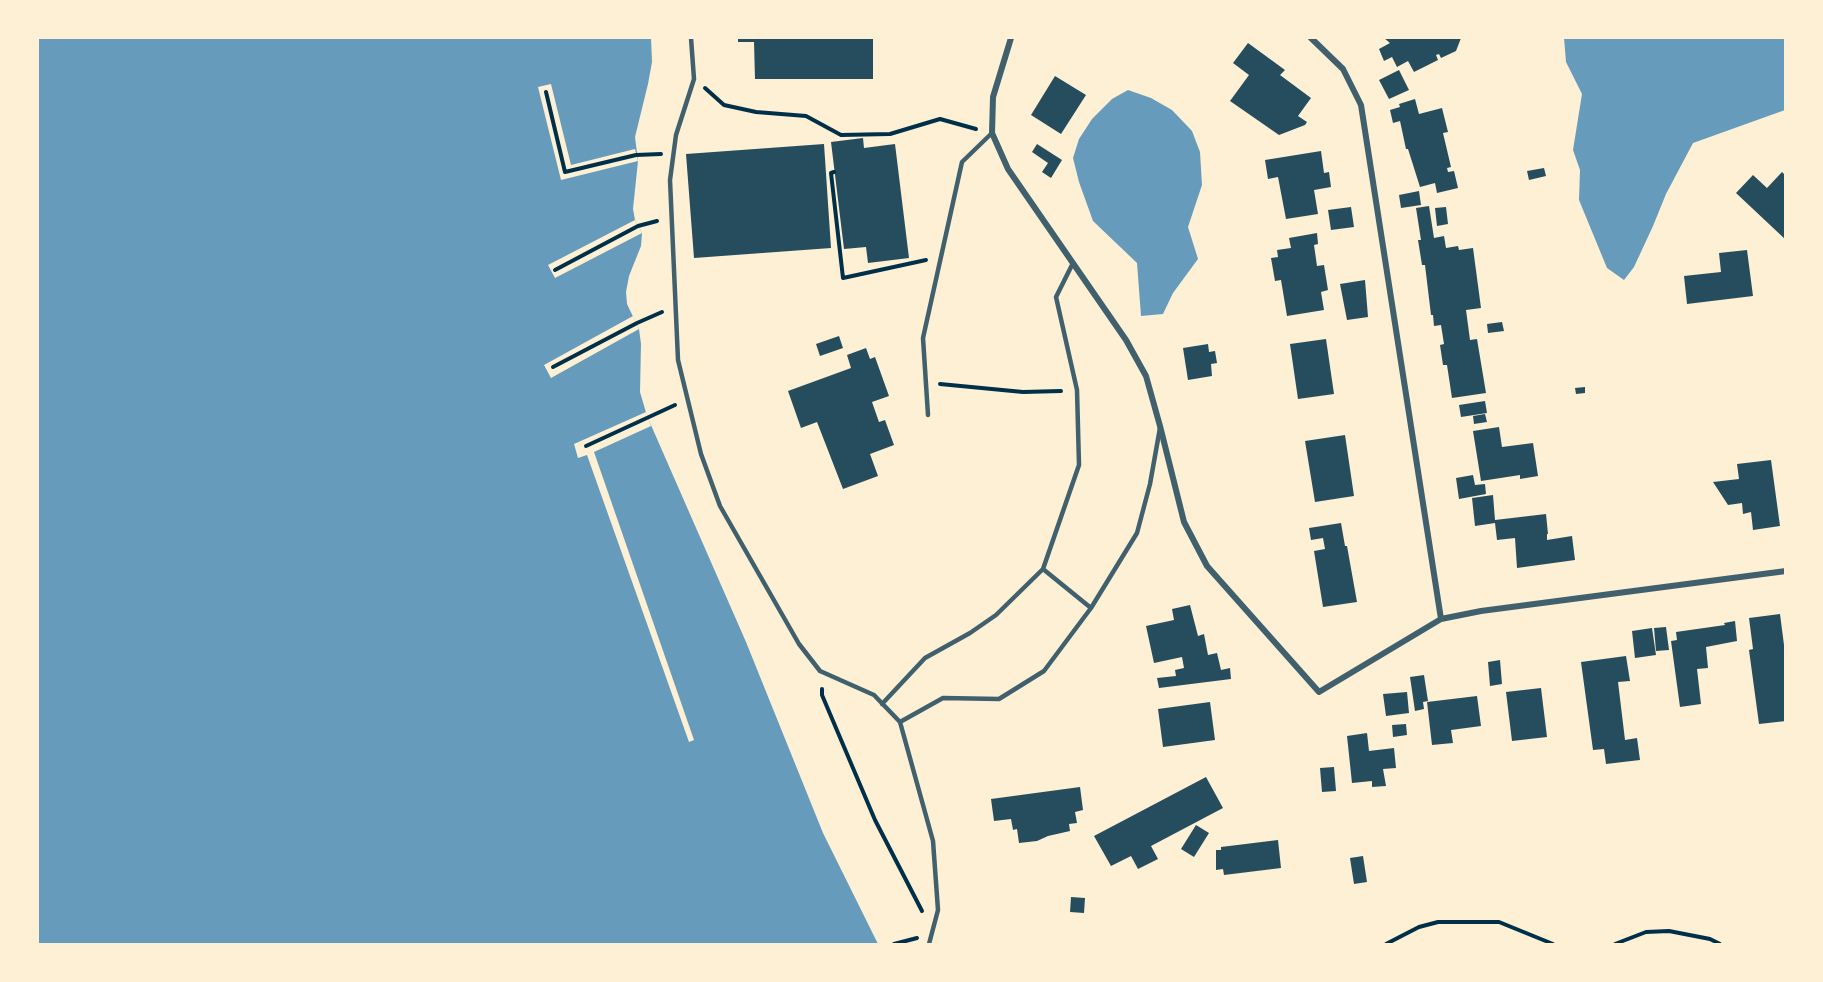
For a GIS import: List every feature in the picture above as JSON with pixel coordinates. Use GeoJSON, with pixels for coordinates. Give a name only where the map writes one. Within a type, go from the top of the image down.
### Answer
{"type":"FeatureCollection","features":[{"type":"Feature","properties":{"kind":"street"},"geometry":{"type":"LineString","coordinates":[[1011,38],[993,97],[992,133],[1008,170],[1126,340],[1146,376],[1184,522],[1207,566],[1319,692],[1441,619],[1480,611],[1785,571]]}},
{"type":"Feature","properties":{"kind":"street"},"geometry":{"type":"LineString","coordinates":[[1311,38],[1343,69],[1361,105],[1441,619]]}},
{"type":"Feature","properties":{"kind":"lane"},"geometry":{"type":"LineString","coordinates":[[691,38],[694,79],[676,135],[670,180],[678,360],[700,454],[720,506],[799,644],[819,671],[874,695],[900,722],[933,841],[938,910],[929,945]]}},
{"type":"Feature","properties":{"kind":"lane"},"geometry":{"type":"LineString","coordinates":[[928,415],[923,338],[962,162],[992,133]]}},
{"type":"Feature","properties":{"kind":"lane"},"geometry":{"type":"LineString","coordinates":[[882,704],[925,658],[970,633],[996,615],[1043,569],[1079,465],[1077,390],[1056,297],[1073,263]]}},
{"type":"Feature","properties":{"kind":"lane"},"geometry":{"type":"LineString","coordinates":[[900,722],[943,698],[999,699],[1044,671],[1091,608],[1137,533],[1150,484],[1160,426]]}},
{"type":"Feature","properties":{"kind":"lane"},"geometry":{"type":"LineString","coordinates":[[1043,569],[1091,608]]}},
{"type":"Feature","properties":{"kind":"path"},"geometry":{"type":"LineString","coordinates":[[694,79],[724,105],[756,112],[806,116],[841,135],[890,134],[940,119],[992,133]]}},
{"type":"Feature","properties":{"kind":"path"},"geometry":{"type":"LineString","coordinates":[[546,92],[565,172],[636,155],[673,153]]}},
{"type":"Feature","properties":{"kind":"path"},"geometry":{"type":"LineString","coordinates":[[834,172],[831,172],[829,183],[843,278],[941,257]]}},
{"type":"Feature","properties":{"kind":"path"},"geometry":{"type":"LineString","coordinates":[[555,270],[638,226],[672,217]]}},
{"type":"Feature","properties":{"kind":"path"},"geometry":{"type":"LineString","coordinates":[[553,367],[637,323],[676,307]]}},
{"type":"Feature","properties":{"kind":"path"},"geometry":{"type":"LineString","coordinates":[[961,384],[1023,392],[1077,390]]}},
{"type":"Feature","properties":{"kind":"path"},"geometry":{"type":"LineString","coordinates":[[586,446],[687,399]]}},
{"type":"Feature","properties":{"kind":"path"},"geometry":{"type":"LineString","coordinates":[[819,671],[822,695],[875,820],[932,933]]}},
{"type":"Feature","properties":{"kind":"path"},"geometry":{"type":"LineString","coordinates":[[1386,945],[1419,927],[1438,922],[1499,922],[1553,945]]}},
{"type":"Feature","properties":{"kind":"path"},"geometry":{"type":"LineString","coordinates":[[1615,945],[1646,932],[1669,931],[1710,939],[1720,945]]}},
{"type":"Feature","properties":{"kind":"water"},"geometry":{"type":"Polygon","coordinates":[[[38,38],[651,38],[652,62],[635,137],[638,161],[633,209],[635,220],[642,233],[641,246],[629,276],[626,292],[627,304],[639,329],[640,392],[647,416],[746,642],[823,833],[878,944],[38,944],[38,38]]]}},
{"type":"Feature","properties":{"kind":"water"},"geometry":{"type":"Polygon","coordinates":[[[1564,38],[1785,38],[1785,110],[1693,143],[1666,194],[1634,267],[1624,280],[1607,268],[1579,200],[1580,170],[1573,150],[1582,94],[1566,62],[1564,38]]]}},
{"type":"Feature","properties":{"kind":"water"},"geometry":{"type":"Polygon","coordinates":[[[1128,90],[1151,98],[1172,110],[1192,131],[1200,152],[1202,185],[1188,227],[1198,259],[1173,293],[1163,314],[1141,316],[1137,263],[1093,221],[1073,158],[1079,139],[1092,119],[1112,99],[1128,90]]]}},
{"type":"Feature","properties":{"kind":"pier"},"geometry":{"type":"Polygon","coordinates":[[[551,84],[571,165],[635,149],[638,161],[561,180],[538,87],[551,84]]]}},
{"type":"Feature","properties":{"kind":"pier"},"geometry":{"type":"Polygon","coordinates":[[[635,220],[642,233],[555,278],[548,265],[635,220]]]}},
{"type":"Feature","properties":{"kind":"pier"},"geometry":{"type":"Polygon","coordinates":[[[633,316],[639,329],[551,378],[544,365],[633,316]]]}},
{"type":"Feature","properties":{"kind":"pier"},"geometry":{"type":"Polygon","coordinates":[[[646,412],[651,426],[594,452],[694,740],[689,742],[587,455],[578,458],[574,444],[646,412]]]}},
{"type":"Feature","properties":{"kind":"building"},"geometry":{"type":"Polygon","coordinates":[[[738,38],[873,38],[873,79],[755,79],[754,42],[738,42],[738,38]]]}},
{"type":"Feature","properties":{"kind":"building"},"geometry":{"type":"Polygon","coordinates":[[[1384,38],[1461,38],[1456,51],[1441,58],[1439,54],[1436,55],[1438,60],[1414,72],[1408,61],[1397,67],[1392,57],[1384,61],[1379,49],[1390,43],[1384,38]]]}},
{"type":"Feature","properties":{"kind":"building"},"geometry":{"type":"Polygon","coordinates":[[[1248,43],[1285,70],[1280,75],[1311,98],[1298,116],[1307,122],[1305,125],[1279,135],[1230,101],[1249,75],[1233,63],[1248,43]]]}},
{"type":"Feature","properties":{"kind":"building"},"geometry":{"type":"Polygon","coordinates":[[[1399,70],[1409,90],[1389,99],[1379,80],[1399,70]]]}},
{"type":"Feature","properties":{"kind":"building"},"geometry":{"type":"Polygon","coordinates":[[[1055,76],[1086,95],[1061,134],[1031,115],[1055,76]]]}},
{"type":"Feature","properties":{"kind":"building"},"geometry":{"type":"Polygon","coordinates":[[[1415,99],[1419,114],[1442,108],[1448,132],[1443,133],[1451,167],[1447,168],[1448,172],[1454,171],[1458,188],[1437,193],[1435,183],[1420,187],[1408,149],[1406,149],[1400,121],[1393,123],[1390,110],[1400,107],[1399,104],[1415,99]]]}},
{"type":"Feature","properties":{"kind":"building"},"geometry":{"type":"Polygon","coordinates":[[[863,138],[864,148],[895,144],[909,258],[868,263],[866,247],[844,249],[831,142],[863,138]]]}},
{"type":"Feature","properties":{"kind":"building"},"geometry":{"type":"Polygon","coordinates":[[[824,144],[831,248],[694,258],[686,154],[824,144]]]}},
{"type":"Feature","properties":{"kind":"building"},"geometry":{"type":"Polygon","coordinates":[[[1037,144],[1062,160],[1051,178],[1042,172],[1048,163],[1032,152],[1037,144]]]}},
{"type":"Feature","properties":{"kind":"building"},"geometry":{"type":"Polygon","coordinates":[[[1321,151],[1324,173],[1329,172],[1331,187],[1314,190],[1318,214],[1286,219],[1278,177],[1268,179],[1265,160],[1321,151]]]}},
{"type":"Feature","properties":{"kind":"building"},"geometry":{"type":"Polygon","coordinates":[[[1544,168],[1546,176],[1529,180],[1527,171],[1544,168]]]}},
{"type":"Feature","properties":{"kind":"building"},"geometry":{"type":"Polygon","coordinates":[[[1782,172],[1786,176],[1786,240],[1736,193],[1753,175],[1767,188],[1782,172]]]}},
{"type":"Feature","properties":{"kind":"building"},"geometry":{"type":"Polygon","coordinates":[[[1419,191],[1421,205],[1401,208],[1399,195],[1419,191]]]}},
{"type":"Feature","properties":{"kind":"building"},"geometry":{"type":"Polygon","coordinates":[[[1429,206],[1434,238],[1444,236],[1446,248],[1458,246],[1459,250],[1473,248],[1481,308],[1466,310],[1470,340],[1477,339],[1486,393],[1452,398],[1447,365],[1443,365],[1440,345],[1444,344],[1441,325],[1434,326],[1433,315],[1431,315],[1425,265],[1422,265],[1418,240],[1421,240],[1416,208],[1429,206]]]}},
{"type":"Feature","properties":{"kind":"building"},"geometry":{"type":"Polygon","coordinates":[[[1351,207],[1354,227],[1331,230],[1328,210],[1351,207]]]}},
{"type":"Feature","properties":{"kind":"building"},"geometry":{"type":"Polygon","coordinates":[[[1446,207],[1448,224],[1437,226],[1435,208],[1446,207]]]}},
{"type":"Feature","properties":{"kind":"building"},"geometry":{"type":"Polygon","coordinates":[[[1317,233],[1318,244],[1314,245],[1317,266],[1324,265],[1328,290],[1321,292],[1324,310],[1287,316],[1281,280],[1275,281],[1271,258],[1278,257],[1277,250],[1291,248],[1289,238],[1317,233]]]}},
{"type":"Feature","properties":{"kind":"building"},"geometry":{"type":"Polygon","coordinates":[[[1747,250],[1753,296],[1687,304],[1684,276],[1721,272],[1719,253],[1747,250]]]}},
{"type":"Feature","properties":{"kind":"building"},"geometry":{"type":"Polygon","coordinates":[[[1365,280],[1368,317],[1347,320],[1340,284],[1365,280]]]}},
{"type":"Feature","properties":{"kind":"building"},"geometry":{"type":"Polygon","coordinates":[[[1502,322],[1504,331],[1488,333],[1487,324],[1502,322]]]}},
{"type":"Feature","properties":{"kind":"building"},"geometry":{"type":"Polygon","coordinates":[[[839,336],[843,348],[820,356],[816,344],[839,336]]]}},
{"type":"Feature","properties":{"kind":"building"},"geometry":{"type":"Polygon","coordinates":[[[1326,339],[1334,394],[1298,399],[1290,344],[1326,339]]]}},
{"type":"Feature","properties":{"kind":"building"},"geometry":{"type":"Polygon","coordinates":[[[1208,344],[1209,352],[1215,351],[1217,363],[1211,364],[1212,376],[1188,380],[1183,348],[1208,344]]]}},
{"type":"Feature","properties":{"kind":"building"},"geometry":{"type":"Polygon","coordinates":[[[866,348],[870,359],[875,357],[889,396],[872,402],[879,422],[885,420],[894,445],[870,454],[878,476],[843,489],[817,422],[801,428],[788,391],[851,368],[847,355],[866,348]]]}},
{"type":"Feature","properties":{"kind":"building"},"geometry":{"type":"Polygon","coordinates":[[[1585,387],[1585,393],[1576,394],[1575,388],[1585,387]]]}},
{"type":"Feature","properties":{"kind":"building"},"geometry":{"type":"Polygon","coordinates":[[[1485,401],[1487,413],[1461,417],[1459,405],[1485,401]]]}},
{"type":"Feature","properties":{"kind":"building"},"geometry":{"type":"Polygon","coordinates":[[[1485,414],[1487,422],[1474,424],[1473,416],[1485,414]]]}},
{"type":"Feature","properties":{"kind":"building"},"geometry":{"type":"Polygon","coordinates":[[[1499,427],[1502,447],[1533,443],[1538,476],[1520,479],[1520,475],[1481,481],[1473,431],[1499,427]]]}},
{"type":"Feature","properties":{"kind":"building"},"geometry":{"type":"Polygon","coordinates":[[[1345,435],[1354,496],[1315,502],[1305,441],[1345,435]]]}},
{"type":"Feature","properties":{"kind":"building"},"geometry":{"type":"Polygon","coordinates":[[[1771,460],[1780,526],[1753,530],[1751,512],[1743,514],[1742,503],[1728,505],[1713,482],[1739,479],[1737,464],[1771,460]]]}},
{"type":"Feature","properties":{"kind":"building"},"geometry":{"type":"Polygon","coordinates":[[[1473,475],[1475,485],[1485,484],[1486,494],[1459,499],[1456,478],[1473,475]]]}},
{"type":"Feature","properties":{"kind":"building"},"geometry":{"type":"Polygon","coordinates":[[[1493,495],[1495,520],[1546,514],[1547,540],[1572,536],[1575,560],[1517,568],[1515,538],[1497,540],[1495,523],[1475,526],[1472,498],[1493,495]]]}},
{"type":"Feature","properties":{"kind":"building"},"geometry":{"type":"Polygon","coordinates":[[[1341,523],[1357,602],[1323,607],[1314,551],[1325,549],[1323,538],[1311,540],[1309,528],[1341,523]]]}},
{"type":"Feature","properties":{"kind":"building"},"geometry":{"type":"Polygon","coordinates":[[[1190,605],[1198,636],[1204,634],[1208,655],[1217,653],[1221,670],[1230,668],[1231,679],[1159,688],[1157,678],[1176,676],[1175,670],[1184,668],[1182,657],[1154,663],[1146,626],[1174,620],[1172,609],[1190,605]]]}},
{"type":"Feature","properties":{"kind":"building"},"geometry":{"type":"Polygon","coordinates":[[[1780,614],[1784,645],[1786,645],[1786,721],[1759,724],[1749,650],[1753,649],[1749,618],[1780,614]]]}},
{"type":"Feature","properties":{"kind":"building"},"geometry":{"type":"Polygon","coordinates":[[[1735,621],[1737,641],[1706,647],[1708,668],[1697,669],[1701,704],[1680,707],[1671,641],[1677,640],[1676,632],[1725,625],[1724,623],[1735,621]]]}},
{"type":"Feature","properties":{"kind":"building"},"geometry":{"type":"Polygon","coordinates":[[[1666,627],[1669,650],[1656,651],[1654,628],[1666,627]]]}},
{"type":"Feature","properties":{"kind":"building"},"geometry":{"type":"Polygon","coordinates":[[[1652,628],[1656,655],[1635,658],[1632,631],[1652,628]]]}},
{"type":"Feature","properties":{"kind":"building"},"geometry":{"type":"Polygon","coordinates":[[[1626,656],[1630,681],[1618,682],[1625,740],[1637,738],[1640,760],[1606,764],[1604,749],[1593,750],[1581,662],[1626,656]]]}},
{"type":"Feature","properties":{"kind":"building"},"geometry":{"type":"Polygon","coordinates":[[[1500,660],[1502,684],[1490,686],[1488,662],[1500,660]]]}},
{"type":"Feature","properties":{"kind":"building"},"geometry":{"type":"Polygon","coordinates":[[[1424,675],[1428,701],[1423,702],[1424,709],[1415,711],[1410,677],[1424,675]]]}},
{"type":"Feature","properties":{"kind":"building"},"geometry":{"type":"Polygon","coordinates":[[[1541,688],[1547,737],[1512,741],[1506,692],[1541,688]]]}},
{"type":"Feature","properties":{"kind":"building"},"geometry":{"type":"Polygon","coordinates":[[[1407,692],[1409,713],[1386,716],[1383,694],[1407,692]]]}},
{"type":"Feature","properties":{"kind":"building"},"geometry":{"type":"Polygon","coordinates":[[[1477,696],[1481,726],[1451,730],[1453,743],[1432,745],[1427,702],[1477,696]]]}},
{"type":"Feature","properties":{"kind":"building"},"geometry":{"type":"Polygon","coordinates":[[[1210,702],[1215,740],[1163,747],[1158,709],[1210,702]]]}},
{"type":"Feature","properties":{"kind":"building"},"geometry":{"type":"Polygon","coordinates":[[[1406,724],[1407,735],[1393,737],[1392,725],[1406,724]]]}},
{"type":"Feature","properties":{"kind":"building"},"geometry":{"type":"Polygon","coordinates":[[[1367,733],[1369,751],[1394,748],[1396,768],[1383,769],[1386,786],[1372,787],[1372,781],[1352,783],[1347,736],[1367,733]]]}},
{"type":"Feature","properties":{"kind":"building"},"geometry":{"type":"Polygon","coordinates":[[[1334,767],[1336,791],[1322,792],[1320,768],[1334,767]]]}},
{"type":"Feature","properties":{"kind":"building"},"geometry":{"type":"Polygon","coordinates":[[[1206,777],[1223,808],[1151,846],[1158,859],[1138,869],[1131,856],[1111,866],[1094,836],[1206,777]]]}},
{"type":"Feature","properties":{"kind":"building"},"geometry":{"type":"Polygon","coordinates":[[[1080,787],[1083,810],[1075,812],[1077,823],[1069,824],[1070,831],[1037,841],[1019,843],[1017,829],[1013,830],[1011,819],[994,821],[991,799],[1080,787]]]}},
{"type":"Feature","properties":{"kind":"building"},"geometry":{"type":"Polygon","coordinates":[[[1196,825],[1209,833],[1194,857],[1181,849],[1196,825]]]}},
{"type":"Feature","properties":{"kind":"building"},"geometry":{"type":"Polygon","coordinates":[[[1278,840],[1281,868],[1224,875],[1223,869],[1216,870],[1216,850],[1221,850],[1221,847],[1278,840]]]}},
{"type":"Feature","properties":{"kind":"building"},"geometry":{"type":"Polygon","coordinates":[[[1363,856],[1367,882],[1354,884],[1350,858],[1363,856]]]}},
{"type":"Feature","properties":{"kind":"building"},"geometry":{"type":"Polygon","coordinates":[[[1071,897],[1085,898],[1084,913],[1070,912],[1071,897]]]}}]}
